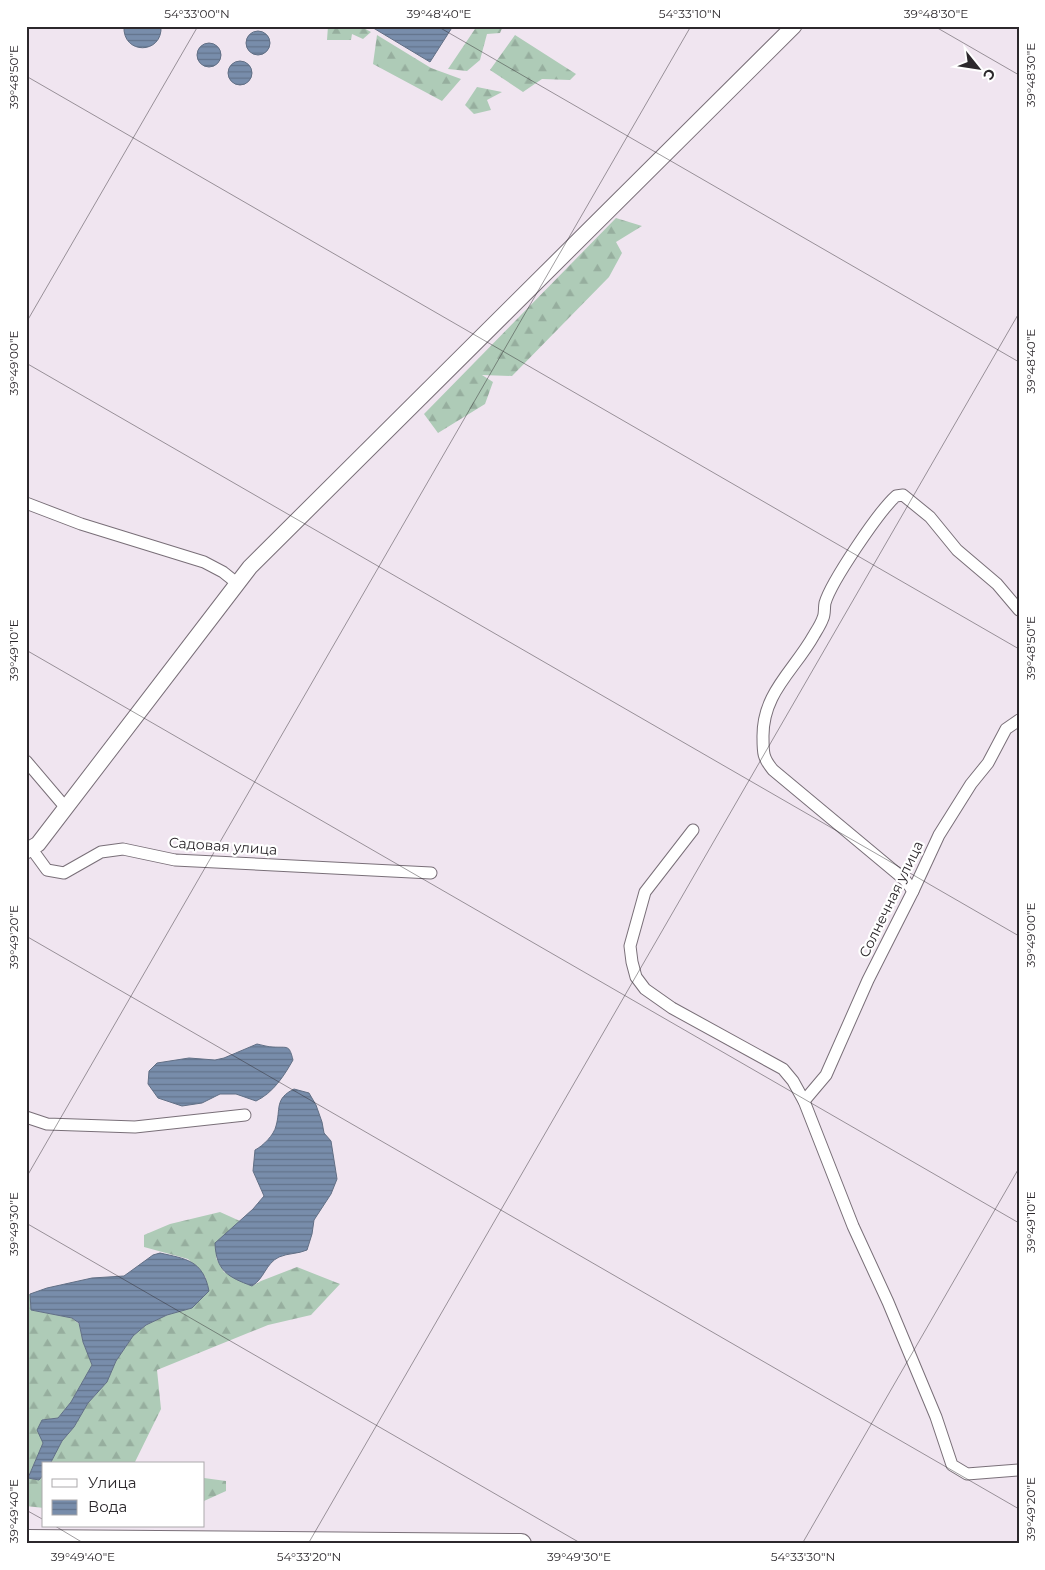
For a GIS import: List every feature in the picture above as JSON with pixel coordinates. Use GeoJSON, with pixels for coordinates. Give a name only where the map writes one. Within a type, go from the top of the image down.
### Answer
{"type":"FeatureCollection","features":[{"type":"Feature","properties":{"kind":"highway"},"geometry":{"type":"LineString","coordinates":[[26,1540],[521,1544]]}},
{"type":"Feature","properties":{"kind":"street"},"geometry":{"type":"LineString","coordinates":[[29,849],[38,844],[250,567],[794,26]]}},
{"type":"Feature","properties":{"kind":"street"},"geometry":{"type":"LineString","coordinates":[[913,891],[905,880],[773,770],[766,761],[763,752],[763,726],[776,689],[810,642],[824,618],[825,604],[837,578],[884,509],[896,496],[903,495],[930,517],[957,550],[997,584],[1019,610]]}},
{"type":"Feature","properties":{"kind":"street"},"geometry":{"type":"LineString","coordinates":[[26,503],[81,524],[204,562],[223,572],[238,584]]}},
{"type":"Feature","properties":{"kind":"street","name":"Солнечная улица"},"geometry":{"type":"LineString","coordinates":[[804,1100],[826,1076],[868,980],[939,835],[971,784],[988,763],[1006,729],[1019,720]]}},
{"type":"Feature","properties":{"kind":"street"},"geometry":{"type":"LineString","coordinates":[[26,761],[66,808]]}},
{"type":"Feature","properties":{"kind":"street"},"geometry":{"type":"LineString","coordinates":[[693,830],[644,892],[630,946],[636,977],[645,989],[672,1008],[783,1069],[793,1081],[804,1100],[853,1226],[930,1401],[952,1465],[967,1474],[1019,1470]]}},
{"type":"Feature","properties":{"kind":"street","name":"Садовая улица"},"geometry":{"type":"LineString","coordinates":[[29,849],[47,870],[64,873],[100,852],[122,849],[175,860],[431,872]]}},
{"type":"Feature","properties":{"kind":"street"},"geometry":{"type":"LineString","coordinates":[[26,1117],[47,1124],[135,1127],[245,1115]]}},
{"type":"Feature","properties":{"kind":"green space"},"geometry":{"type":"Polygon","coordinates":[[[328,26],[360,26],[371,32],[363,39],[352,34],[351,40],[327,40],[328,26]]]}},
{"type":"Feature","properties":{"kind":"green space"},"geometry":{"type":"Polygon","coordinates":[[[477,26],[503,26],[500,33],[487,34],[480,60],[467,71],[448,69],[477,26]]]}},
{"type":"Feature","properties":{"kind":"green space"},"geometry":{"type":"Polygon","coordinates":[[[377,35],[431,68],[461,79],[442,101],[373,64],[377,35]]]}},
{"type":"Feature","properties":{"kind":"green space"},"geometry":{"type":"Polygon","coordinates":[[[515,35],[576,74],[570,80],[542,79],[523,92],[490,70],[515,35]]]}},
{"type":"Feature","properties":{"kind":"green space"},"geometry":{"type":"Polygon","coordinates":[[[477,87],[502,92],[487,100],[491,110],[474,114],[465,105],[477,87]]]}},
{"type":"Feature","properties":{"kind":"green space"},"geometry":{"type":"Polygon","coordinates":[[[616,218],[642,226],[616,242],[622,253],[609,277],[512,376],[482,375],[493,382],[485,404],[438,433],[424,414],[616,218]]]}},
{"type":"Feature","properties":{"kind":"green space"},"geometry":{"type":"Polygon","coordinates":[[[220,1212],[240,1221],[230,1230],[216,1258],[224,1272],[252,1286],[297,1267],[340,1284],[311,1315],[268,1325],[157,1370],[161,1409],[135,1462],[51,1462],[62,1441],[74,1427],[88,1403],[107,1382],[116,1361],[133,1336],[146,1325],[167,1315],[192,1308],[206,1278],[188,1259],[144,1247],[144,1235],[170,1224],[220,1212]]]}},
{"type":"Feature","properties":{"kind":"green space"},"geometry":{"type":"Polygon","coordinates":[[[30,1294],[31,1310],[72,1318],[79,1324],[83,1342],[92,1365],[71,1402],[58,1418],[42,1420],[43,1443],[28,1478],[39,1480],[42,1476],[42,1508],[26,1506],[26,1297],[30,1294]]]}},
{"type":"Feature","properties":{"kind":"green space"},"geometry":{"type":"Polygon","coordinates":[[[205,1478],[226,1481],[226,1491],[205,1501],[205,1478]]]}},
{"type":"Feature","properties":{"kind":"water"},"geometry":{"type":"Polygon","coordinates":[[[124,26],[161,26],[160,36],[150,46],[142,48],[129,42],[125,36],[124,26]]]}},
{"type":"Feature","properties":{"kind":"water"},"geometry":{"type":"Polygon","coordinates":[[[370,26],[453,26],[430,62],[370,26]]]}},
{"type":"Feature","properties":{"kind":"water"},"geometry":{"type":"Polygon","coordinates":[[[258,31],[267,34],[270,43],[267,52],[258,55],[249,52],[246,43],[249,34],[258,31]]]}},
{"type":"Feature","properties":{"kind":"water"},"geometry":{"type":"Polygon","coordinates":[[[209,43],[218,46],[221,55],[218,64],[209,67],[200,64],[197,55],[200,46],[209,43]]]}},
{"type":"Feature","properties":{"kind":"water"},"geometry":{"type":"Polygon","coordinates":[[[240,61],[249,64],[252,73],[249,82],[240,85],[231,82],[228,73],[231,64],[240,61]]]}},
{"type":"Feature","properties":{"kind":"water"},"geometry":{"type":"Polygon","coordinates":[[[257,1044],[269,1047],[285,1047],[289,1049],[293,1060],[273,1089],[256,1101],[236,1094],[220,1094],[202,1103],[182,1106],[158,1098],[148,1084],[149,1071],[157,1063],[189,1058],[215,1060],[257,1044]]]}},
{"type":"Feature","properties":{"kind":"water"},"geometry":{"type":"Polygon","coordinates":[[[294,1089],[309,1093],[316,1105],[324,1133],[331,1141],[337,1179],[331,1194],[314,1220],[307,1250],[282,1256],[274,1260],[260,1279],[252,1286],[225,1272],[218,1260],[215,1243],[253,1209],[264,1196],[253,1171],[255,1150],[265,1143],[273,1133],[279,1105],[283,1097],[294,1089]]]}},
{"type":"Feature","properties":{"kind":"water"},"geometry":{"type":"Polygon","coordinates":[[[160,1253],[185,1259],[192,1263],[202,1273],[209,1291],[192,1308],[167,1315],[146,1325],[133,1336],[116,1361],[107,1382],[88,1403],[74,1427],[62,1441],[51,1462],[42,1462],[42,1476],[39,1480],[28,1478],[43,1443],[37,1430],[42,1420],[58,1418],[71,1402],[92,1365],[83,1342],[79,1323],[72,1318],[31,1310],[30,1294],[47,1288],[92,1278],[124,1276],[153,1255],[160,1253]]]}}]}
